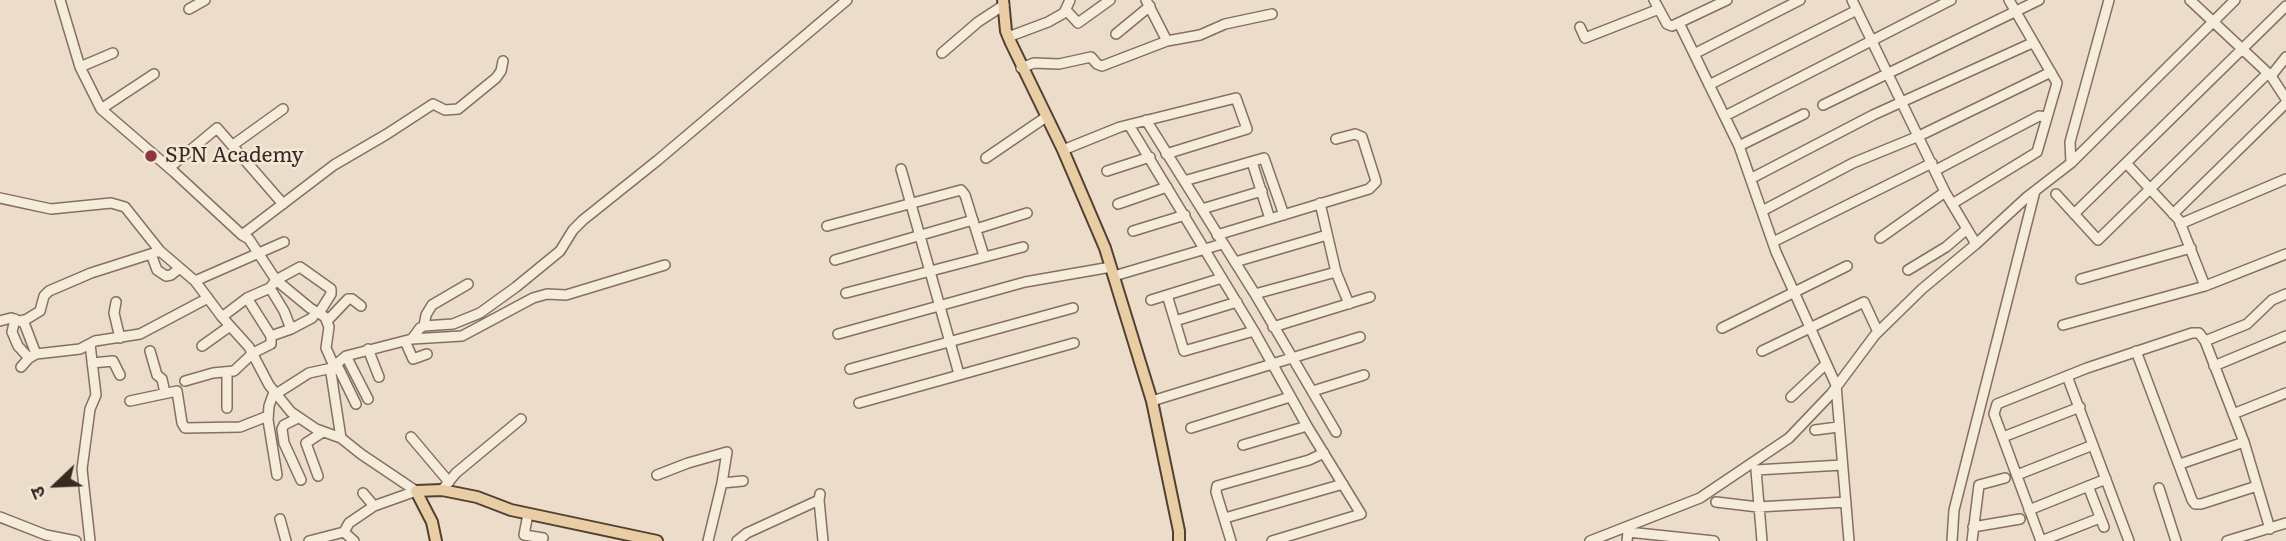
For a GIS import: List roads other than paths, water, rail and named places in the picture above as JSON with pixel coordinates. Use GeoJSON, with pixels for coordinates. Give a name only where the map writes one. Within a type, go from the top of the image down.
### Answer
{"type":"FeatureCollection","features":[{"type":"Feature","properties":{"kind":"main road"},"geometry":{"type":"LineString","coordinates":[[1003,2],[1007,34],[1021,68],[1063,149],[1113,272],[1152,401],[1181,538]]}},
{"type":"Feature","properties":{"kind":"main road"},"geometry":{"type":"LineString","coordinates":[[436,541],[432,522],[416,491],[446,486],[528,514],[657,541]]}},
{"type":"Feature","properties":{"kind":"street"},"geometry":{"type":"LineString","coordinates":[[60,0],[80,67],[101,109],[255,248],[291,328]]}},
{"type":"Feature","properties":{"kind":"street"},"geometry":{"type":"LineString","coordinates":[[190,9],[205,0]]}},
{"type":"Feature","properties":{"kind":"street"},"geometry":{"type":"LineString","coordinates":[[277,475],[268,416],[275,393],[309,373],[334,365],[346,356],[463,321],[487,308],[560,251],[583,220],[847,0]]}},
{"type":"Feature","properties":{"kind":"street"},"geometry":{"type":"LineString","coordinates":[[1007,34],[1048,22],[1066,10],[1070,0]]}},
{"type":"Feature","properties":{"kind":"street"},"geometry":{"type":"LineString","coordinates":[[1066,10],[1078,23],[1110,0]]}},
{"type":"Feature","properties":{"kind":"street"},"geometry":{"type":"LineString","coordinates":[[1580,27],[1585,38],[1656,4],[1667,24],[1679,23],[1727,0]]}},
{"type":"Feature","properties":{"kind":"street"},"geometry":{"type":"LineString","coordinates":[[1695,54],[1800,0]]}},
{"type":"Feature","properties":{"kind":"street"},"geometry":{"type":"LineString","coordinates":[[1725,116],[1951,0]]}},
{"type":"Feature","properties":{"kind":"street"},"geometry":{"type":"LineString","coordinates":[[1952,204],[2037,152],[2057,83],[2009,0]]}},
{"type":"Feature","properties":{"kind":"street"},"geometry":{"type":"LineString","coordinates":[[1823,105],[2039,0]]}},
{"type":"Feature","properties":{"kind":"street"},"geometry":{"type":"LineString","coordinates":[[2071,163],[2070,142],[2109,0]]}},
{"type":"Feature","properties":{"kind":"street"},"geometry":{"type":"LineString","coordinates":[[2173,214],[2286,101],[2269,75],[2190,0]]}},
{"type":"Feature","properties":{"kind":"street"},"geometry":{"type":"LineString","coordinates":[[1590,541],[1700,498],[1789,438],[1831,394],[1878,332],[1922,289],[2037,189],[2071,163],[2235,0]]}},
{"type":"Feature","properties":{"kind":"street"},"geometry":{"type":"LineString","coordinates":[[942,53],[1003,2]]}},
{"type":"Feature","properties":{"kind":"street"},"geometry":{"type":"LineString","coordinates":[[1116,34],[1148,3],[1167,41]]}},
{"type":"Feature","properties":{"kind":"street"},"geometry":{"type":"LineString","coordinates":[[1709,85],[1855,3],[1945,192],[1976,244]]}},
{"type":"Feature","properties":{"kind":"street"},"geometry":{"type":"LineString","coordinates":[[2074,214],[2286,6]]}},
{"type":"Feature","properties":{"kind":"street"},"geometry":{"type":"LineString","coordinates":[[1021,68],[1034,63],[1059,64],[1091,57],[1102,66],[1167,41],[1200,35],[1225,24],[1272,14]]}},
{"type":"Feature","properties":{"kind":"street"},"geometry":{"type":"LineString","coordinates":[[1679,23],[1739,146],[1773,242],[1836,385],[1850,541]]}},
{"type":"Feature","properties":{"kind":"street"},"geometry":{"type":"LineString","coordinates":[[1752,178],[1873,116],[2032,43]]}},
{"type":"Feature","properties":{"kind":"street"},"geometry":{"type":"LineString","coordinates":[[80,67],[113,53]]}},
{"type":"Feature","properties":{"kind":"street"},"geometry":{"type":"LineString","coordinates":[[2056,194],[2098,240],[2286,57]]}},
{"type":"Feature","properties":{"kind":"street"},"geometry":{"type":"LineString","coordinates":[[242,235],[334,165],[433,104],[445,110],[458,109],[496,78],[503,61]]}},
{"type":"Feature","properties":{"kind":"street"},"geometry":{"type":"LineString","coordinates":[[1762,211],[1853,163],[1919,136],[2051,72]]}},
{"type":"Feature","properties":{"kind":"street"},"geometry":{"type":"LineString","coordinates":[[101,109],[154,75]]}},
{"type":"Feature","properties":{"kind":"street"},"geometry":{"type":"LineString","coordinates":[[1063,149],[1129,125],[1236,98],[1247,129],[1166,154]]}},
{"type":"Feature","properties":{"kind":"street"},"geometry":{"type":"LineString","coordinates":[[233,145],[283,109]]}},
{"type":"Feature","properties":{"kind":"street"},"geometry":{"type":"LineString","coordinates":[[1739,146],[1804,114]]}},
{"type":"Feature","properties":{"kind":"street"},"geometry":{"type":"LineString","coordinates":[[1773,242],[2039,116],[2046,117]]}},
{"type":"Feature","properties":{"kind":"street"},"geometry":{"type":"LineString","coordinates":[[986,158],[1046,117]]}},
{"type":"Feature","properties":{"kind":"street"},"geometry":{"type":"LineString","coordinates":[[1146,120],[1255,294],[1336,432]]}},
{"type":"Feature","properties":{"kind":"street"},"geometry":{"type":"LineString","coordinates":[[1129,125],[1361,514],[1272,541]]}},
{"type":"Feature","properties":{"kind":"street"},"geometry":{"type":"LineString","coordinates":[[169,168],[217,128],[283,204]]}},
{"type":"Feature","properties":{"kind":"street"},"geometry":{"type":"LineString","coordinates":[[1217,235],[1369,189],[1376,182],[1362,137],[1355,134],[1336,139]]}},
{"type":"Feature","properties":{"kind":"street"},"geometry":{"type":"LineString","coordinates":[[1107,171],[1150,157]]}},
{"type":"Feature","properties":{"kind":"street"},"geometry":{"type":"LineString","coordinates":[[1184,181],[1265,158],[1284,215]]}},
{"type":"Feature","properties":{"kind":"street"},"geometry":{"type":"LineString","coordinates":[[1252,162],[1270,219]]}},
{"type":"Feature","properties":{"kind":"street"},"geometry":{"type":"LineString","coordinates":[[2126,163],[2180,224],[2205,286]]}},
{"type":"Feature","properties":{"kind":"street"},"geometry":{"type":"LineString","coordinates":[[901,169],[959,374]]}},
{"type":"Feature","properties":{"kind":"street"},"geometry":{"type":"LineString","coordinates":[[2180,224],[2286,179]]}},
{"type":"Feature","properties":{"kind":"street"},"geometry":{"type":"LineString","coordinates":[[1118,204],[1167,187]]}},
{"type":"Feature","properties":{"kind":"street"},"geometry":{"type":"LineString","coordinates":[[1952,541],[1954,510],[2037,189]]}},
{"type":"Feature","properties":{"kind":"street"},"geometry":{"type":"LineString","coordinates":[[827,226],[961,190],[965,195],[984,256]]}},
{"type":"Feature","properties":{"kind":"street"},"geometry":{"type":"LineString","coordinates":[[1202,209],[1262,191]]}},
{"type":"Feature","properties":{"kind":"street"},"geometry":{"type":"LineString","coordinates":[[1880,238],[1945,192]]}},
{"type":"Feature","properties":{"kind":"street"},"geometry":{"type":"LineString","coordinates":[[0,198],[51,209],[111,203],[125,207],[155,253],[195,281],[253,353],[275,393],[298,418],[323,432],[341,438],[416,491]]}},
{"type":"Feature","properties":{"kind":"street"},"geometry":{"type":"LineString","coordinates":[[1320,204],[1336,272],[1349,304]]}},
{"type":"Feature","properties":{"kind":"street"},"geometry":{"type":"LineString","coordinates":[[835,260],[919,234],[1027,214]]}},
{"type":"Feature","properties":{"kind":"street"},"geometry":{"type":"LineString","coordinates":[[1133,231],[1185,215]]}},
{"type":"Feature","properties":{"kind":"street"},"geometry":{"type":"LineString","coordinates":[[1908,270],[1946,247],[1967,229]]}},
{"type":"Feature","properties":{"kind":"street"},"geometry":{"type":"LineString","coordinates":[[1235,262],[1327,235]]}},
{"type":"Feature","properties":{"kind":"street"},"geometry":{"type":"LineString","coordinates":[[195,281],[255,248],[284,242]]}},
{"type":"Feature","properties":{"kind":"street"},"geometry":{"type":"LineString","coordinates":[[838,334],[1025,282],[1113,272],[1223,244]]}},
{"type":"Feature","properties":{"kind":"street"},"geometry":{"type":"LineString","coordinates":[[846,293],[1023,247]]}},
{"type":"Feature","properties":{"kind":"street"},"geometry":{"type":"LineString","coordinates":[[2081,279],[2190,248]]}},
{"type":"Feature","properties":{"kind":"street"},"geometry":{"type":"LineString","coordinates":[[155,253],[157,270],[166,276],[180,268]]}},
{"type":"Feature","properties":{"kind":"street"},"geometry":{"type":"LineString","coordinates":[[33,356],[18,346],[12,332],[19,320],[40,311],[44,296],[49,291],[91,273],[155,253]]}},
{"type":"Feature","properties":{"kind":"street"},"geometry":{"type":"LineString","coordinates":[[2063,325],[2205,286],[2286,254]]}},
{"type":"Feature","properties":{"kind":"street"},"geometry":{"type":"LineString","coordinates":[[415,334],[462,336],[533,298],[547,294],[566,295],[665,265]]}},
{"type":"Feature","properties":{"kind":"street"},"geometry":{"type":"LineString","coordinates":[[1722,328],[1847,266]]}},
{"type":"Feature","properties":{"kind":"street"},"geometry":{"type":"LineString","coordinates":[[222,317],[247,298],[303,267],[328,286],[331,294],[312,318],[271,336]]}},
{"type":"Feature","properties":{"kind":"street"},"geometry":{"type":"LineString","coordinates":[[1255,294],[1336,272]]}},
{"type":"Feature","properties":{"kind":"street"},"geometry":{"type":"LineString","coordinates":[[1151,300],[1222,278]]}},
{"type":"Feature","properties":{"kind":"street"},"geometry":{"type":"LineString","coordinates":[[273,284],[328,320]]}},
{"type":"Feature","properties":{"kind":"street"},"geometry":{"type":"LineString","coordinates":[[427,354],[413,359],[415,334],[426,315],[432,305],[468,284]]}},
{"type":"Feature","properties":{"kind":"street"},"geometry":{"type":"LineString","coordinates":[[2205,341],[2247,324],[2272,300],[2286,294]]}},
{"type":"Feature","properties":{"kind":"street"},"geometry":{"type":"LineString","coordinates":[[1167,295],[1184,351],[1254,331]]}},
{"type":"Feature","properties":{"kind":"street"},"geometry":{"type":"LineString","coordinates":[[1273,327],[1370,297]]}},
{"type":"Feature","properties":{"kind":"street"},"geometry":{"type":"LineString","coordinates":[[22,367],[33,356],[80,349],[90,344],[145,332],[208,298]]}},
{"type":"Feature","properties":{"kind":"street"},"geometry":{"type":"LineString","coordinates":[[185,381],[213,373],[233,371],[253,353],[271,344],[271,336],[247,298]]}},
{"type":"Feature","properties":{"kind":"street"},"geometry":{"type":"LineString","coordinates":[[356,404],[326,348],[328,320],[348,299],[361,306]]}},
{"type":"Feature","properties":{"kind":"street"},"geometry":{"type":"LineString","coordinates":[[116,302],[114,313],[120,338]]}},
{"type":"Feature","properties":{"kind":"street"},"geometry":{"type":"LineString","coordinates":[[1175,321],[1237,302]]}},
{"type":"Feature","properties":{"kind":"street"},"geometry":{"type":"LineString","coordinates":[[1762,351],[1864,302],[1878,332]]}},
{"type":"Feature","properties":{"kind":"street"},"geometry":{"type":"LineString","coordinates":[[850,369],[1073,308]]}},
{"type":"Feature","properties":{"kind":"street"},"geometry":{"type":"LineString","coordinates":[[0,321],[11,318],[19,320]]}},
{"type":"Feature","properties":{"kind":"street"},"geometry":{"type":"LineString","coordinates":[[19,320],[33,356]]}},
{"type":"Feature","properties":{"kind":"street"},"geometry":{"type":"LineString","coordinates":[[202,346],[230,326]]}},
{"type":"Feature","properties":{"kind":"street"},"geometry":{"type":"LineString","coordinates":[[2088,486],[2102,522],[2041,541],[1994,414],[1997,404],[2067,376],[2192,333],[2203,336],[2205,341],[2244,442],[2270,528]]}},
{"type":"Feature","properties":{"kind":"street"},"geometry":{"type":"LineString","coordinates":[[2214,366],[2286,336]]}},
{"type":"Feature","properties":{"kind":"street"},"geometry":{"type":"LineString","coordinates":[[1152,401],[1360,338]]}},
{"type":"Feature","properties":{"kind":"street"},"geometry":{"type":"LineString","coordinates":[[859,403],[1074,343]]}},
{"type":"Feature","properties":{"kind":"street"},"geometry":{"type":"LineString","coordinates":[[90,344],[96,396],[90,410],[82,469],[90,541]]}},
{"type":"Feature","properties":{"kind":"street"},"geometry":{"type":"LineString","coordinates":[[368,349],[379,376]]}},
{"type":"Feature","properties":{"kind":"street"},"geometry":{"type":"LineString","coordinates":[[150,351],[165,393]]}},
{"type":"Feature","properties":{"kind":"street"},"geometry":{"type":"LineString","coordinates":[[2136,351],[2192,500],[2201,504],[2257,486]]}},
{"type":"Feature","properties":{"kind":"street"},"geometry":{"type":"LineString","coordinates":[[346,356],[368,399]]}},
{"type":"Feature","properties":{"kind":"street"},"geometry":{"type":"LineString","coordinates":[[92,363],[113,361],[120,374]]}},
{"type":"Feature","properties":{"kind":"street"},"geometry":{"type":"LineString","coordinates":[[1791,397],[1826,364]]}},
{"type":"Feature","properties":{"kind":"street"},"geometry":{"type":"LineString","coordinates":[[334,365],[332,384],[341,438]]}},
{"type":"Feature","properties":{"kind":"street"},"geometry":{"type":"LineString","coordinates":[[227,373],[227,408]]}},
{"type":"Feature","properties":{"kind":"street"},"geometry":{"type":"LineString","coordinates":[[1312,391],[1364,375]]}},
{"type":"Feature","properties":{"kind":"street"},"geometry":{"type":"LineString","coordinates":[[2067,376],[2129,541]]}},
{"type":"Feature","properties":{"kind":"street"},"geometry":{"type":"LineString","coordinates":[[130,401],[175,391],[179,393],[182,425],[185,428],[240,427],[268,416]]}},
{"type":"Feature","properties":{"kind":"street"},"geometry":{"type":"LineString","coordinates":[[2233,414],[2286,393]]}},
{"type":"Feature","properties":{"kind":"street"},"geometry":{"type":"LineString","coordinates":[[1191,428],[1290,397]]}},
{"type":"Feature","properties":{"kind":"street"},"geometry":{"type":"LineString","coordinates":[[2003,437],[2080,407]]}},
{"type":"Feature","properties":{"kind":"street"},"geometry":{"type":"LineString","coordinates":[[168,415],[181,415]]}},
{"type":"Feature","properties":{"kind":"street"},"geometry":{"type":"LineString","coordinates":[[298,418],[284,425],[282,429],[284,443],[301,480]]}},
{"type":"Feature","properties":{"kind":"street"},"geometry":{"type":"LineString","coordinates":[[411,437],[446,486],[520,419]]}},
{"type":"Feature","properties":{"kind":"street"},"geometry":{"type":"LineString","coordinates":[[1243,446],[1307,426]]}},
{"type":"Feature","properties":{"kind":"street"},"geometry":{"type":"LineString","coordinates":[[1815,430],[1838,427]]}},
{"type":"Feature","properties":{"kind":"street"},"geometry":{"type":"LineString","coordinates":[[318,476],[306,443],[323,432]]}},
{"type":"Feature","properties":{"kind":"street"},"geometry":{"type":"LineString","coordinates":[[2180,464],[2244,442]]}},
{"type":"Feature","properties":{"kind":"street"},"geometry":{"type":"LineString","coordinates":[[2017,475],[2093,444]]}},
{"type":"Feature","properties":{"kind":"street"},"geometry":{"type":"LineString","coordinates":[[657,475],[727,452],[708,541]]}},
{"type":"Feature","properties":{"kind":"street"},"geometry":{"type":"LineString","coordinates":[[1231,541],[1216,492],[1217,486],[1309,460],[1324,453]]}},
{"type":"Feature","properties":{"kind":"street"},"geometry":{"type":"LineString","coordinates":[[1762,541],[1756,470],[1842,465]]}},
{"type":"Feature","properties":{"kind":"street"},"geometry":{"type":"LineString","coordinates":[[1972,541],[1979,485],[2005,478]]}},
{"type":"Feature","properties":{"kind":"street"},"geometry":{"type":"LineString","coordinates":[[2029,510],[2106,479]]}},
{"type":"Feature","properties":{"kind":"street"},"geometry":{"type":"LineString","coordinates":[[722,483],[743,481]]}},
{"type":"Feature","properties":{"kind":"street"},"geometry":{"type":"LineString","coordinates":[[1224,518],[1343,484]]}},
{"type":"Feature","properties":{"kind":"street"},"geometry":{"type":"LineString","coordinates":[[2159,488],[2176,541]]}},
{"type":"Feature","properties":{"kind":"street"},"geometry":{"type":"LineString","coordinates":[[309,541],[344,532],[349,523],[374,506],[416,491]]}},
{"type":"Feature","properties":{"kind":"street"},"geometry":{"type":"LineString","coordinates":[[363,493],[374,506]]}},
{"type":"Feature","properties":{"kind":"street"},"geometry":{"type":"LineString","coordinates":[[737,541],[747,533],[820,497],[823,541]]}},
{"type":"Feature","properties":{"kind":"street"},"geometry":{"type":"LineString","coordinates":[[1716,502],[1758,507],[1846,502]]}},
{"type":"Feature","properties":{"kind":"street"},"geometry":{"type":"LineString","coordinates":[[528,514],[524,535],[543,538]]}},
{"type":"Feature","properties":{"kind":"street"},"geometry":{"type":"LineString","coordinates":[[0,517],[46,535],[76,541]]}},
{"type":"Feature","properties":{"kind":"street"},"geometry":{"type":"LineString","coordinates":[[280,519],[286,541]]}},
{"type":"Feature","properties":{"kind":"street"},"geometry":{"type":"LineString","coordinates":[[1973,527],[2020,519]]}},
{"type":"Feature","properties":{"kind":"street"},"geometry":{"type":"LineString","coordinates":[[2227,541],[2286,523]]}},
{"type":"Feature","properties":{"kind":"street"},"geometry":{"type":"LineString","coordinates":[[344,532],[354,541]]}},
{"type":"Feature","properties":{"kind":"street"},"geometry":{"type":"LineString","coordinates":[[1627,541],[1628,533],[1714,541]]}},
{"type":"Feature","properties":{"kind":"place","name":"SPN Academy"},"geometry":{"type":"Point","coordinates":[151,156]}}]}
